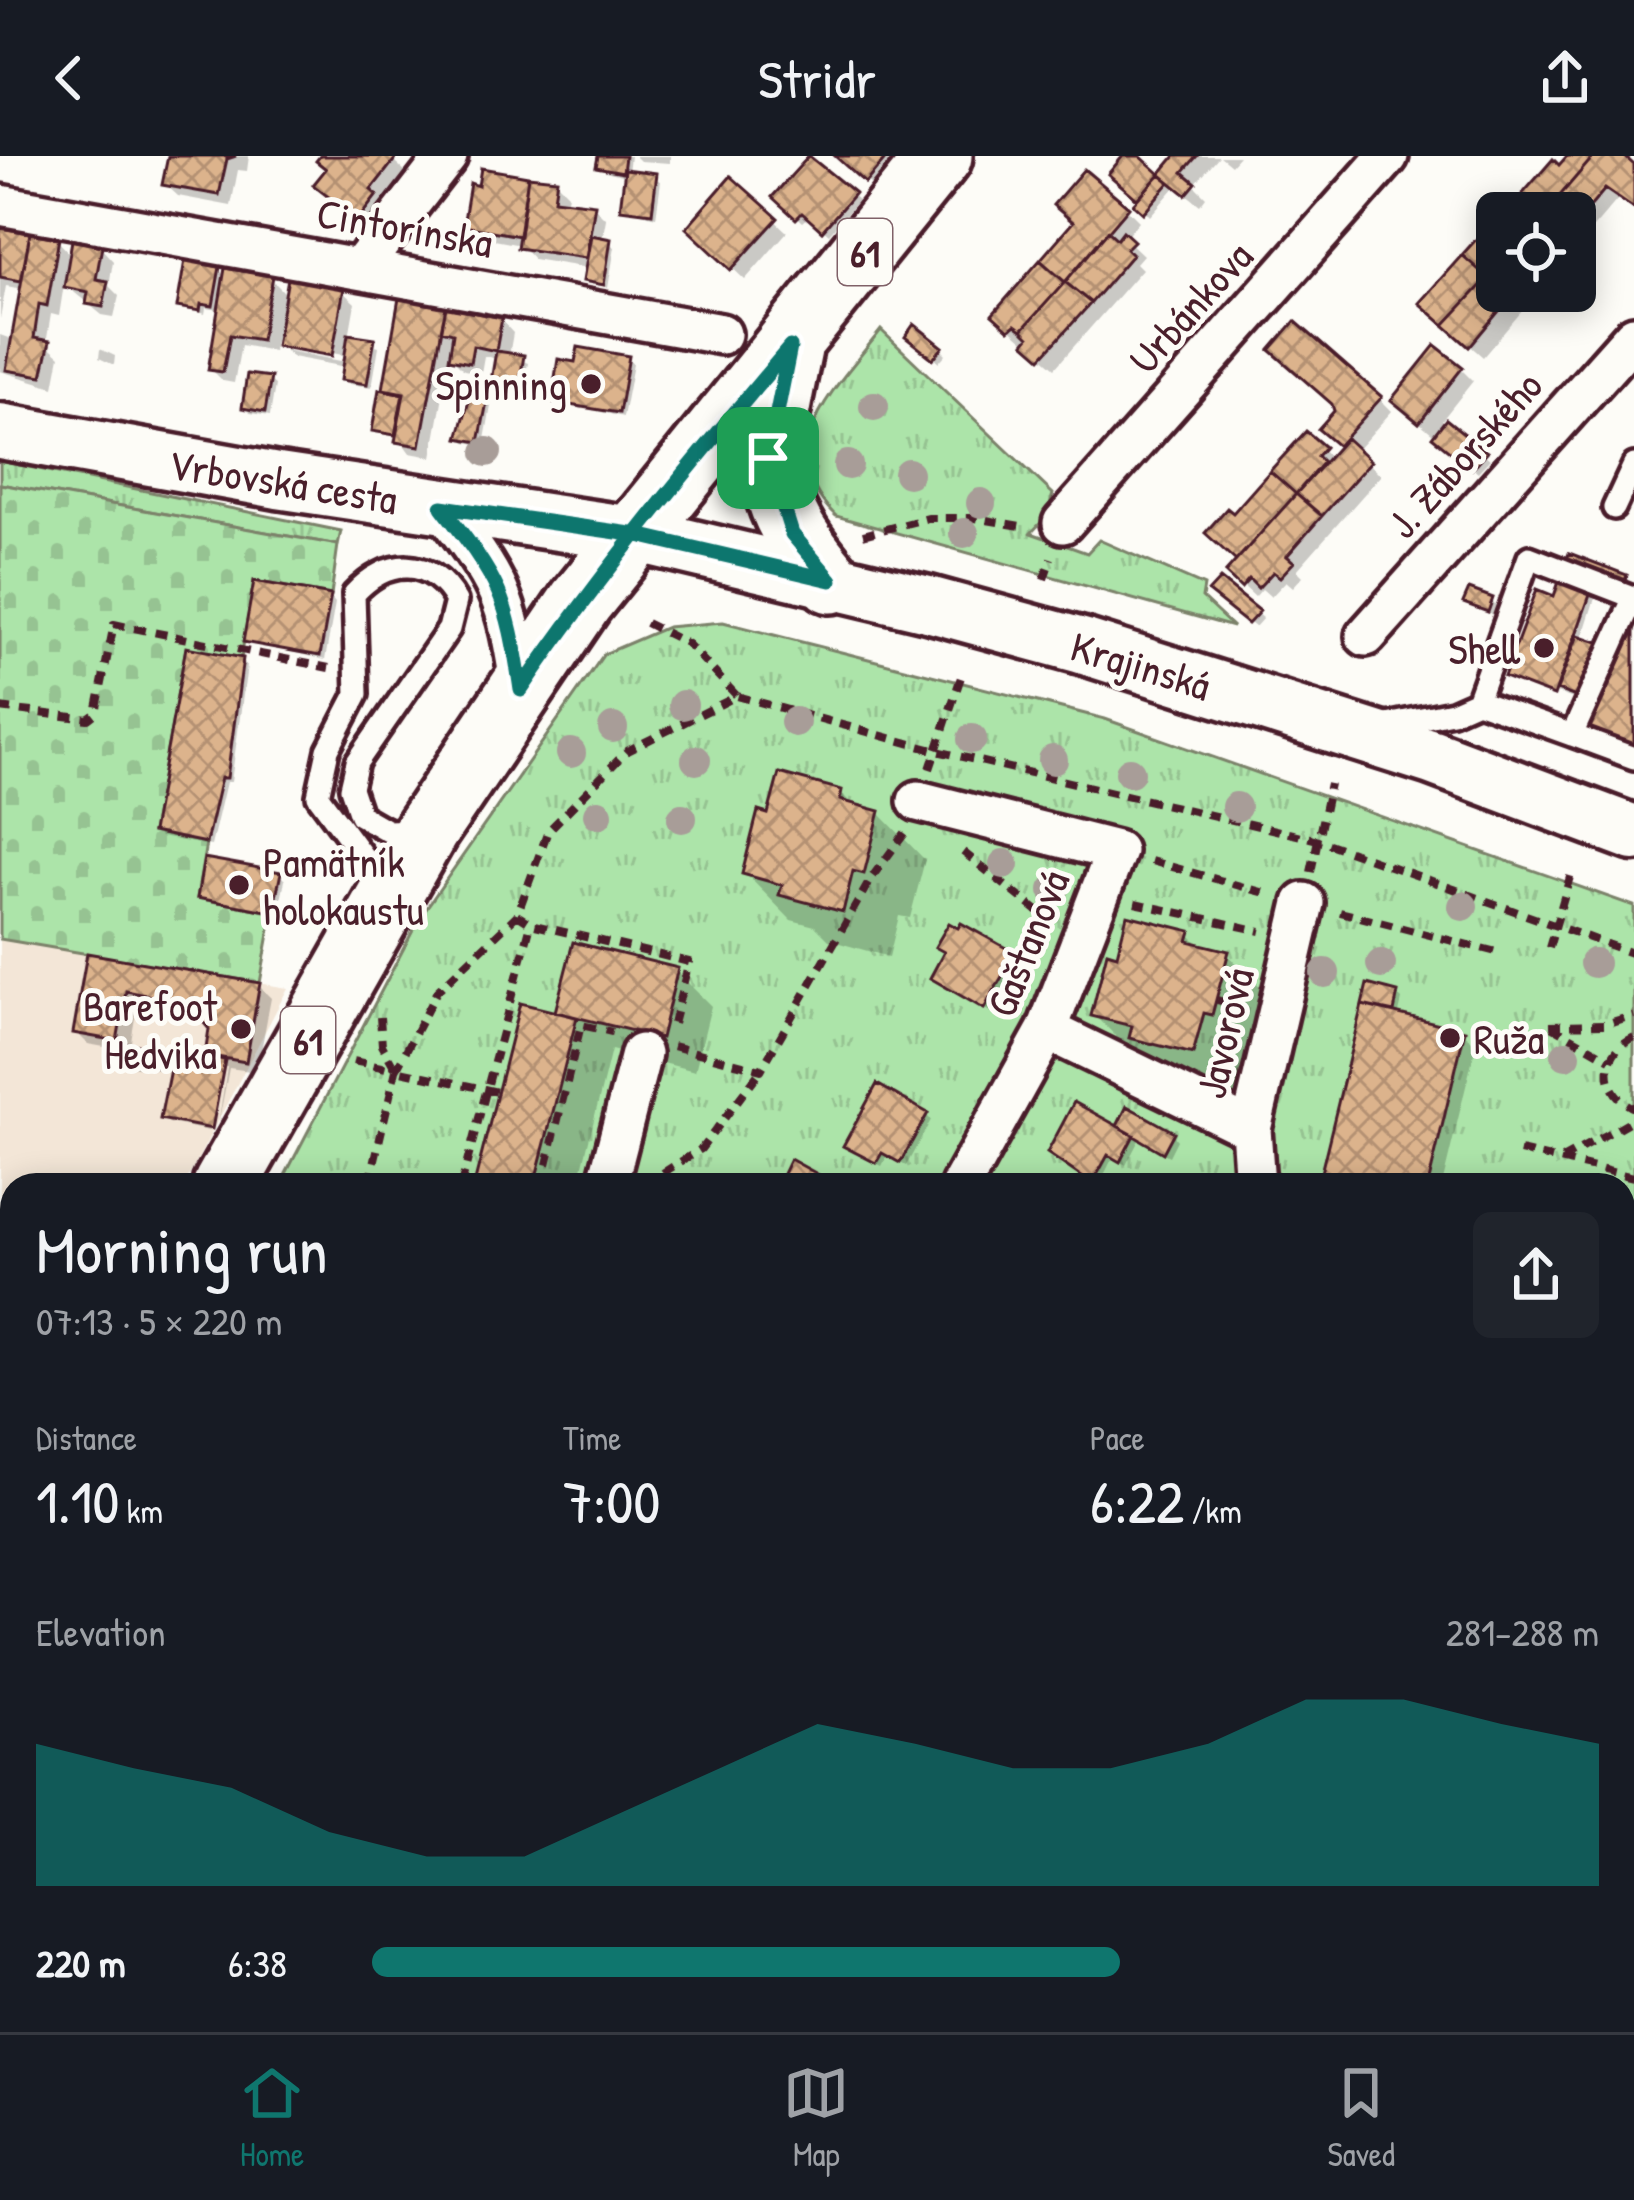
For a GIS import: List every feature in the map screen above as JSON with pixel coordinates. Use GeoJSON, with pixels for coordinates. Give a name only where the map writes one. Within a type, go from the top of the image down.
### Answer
{"type":"FeatureCollection","features":[{"type":"Feature","properties":{"kind":"main road","name":"61"},"geometry":{"type":"LineString","coordinates":[[232,1173],[428,829],[581,601],[940,156]]}},
{"type":"Feature","properties":{"kind":"main road"},"geometry":{"type":"LineString","coordinates":[[790,347],[768,458],[792,534],[847,558]]}},
{"type":"Feature","properties":{"kind":"main road","name":"Vrbovská cesta"},"geometry":{"type":"LineString","coordinates":[[0,431],[442,507],[638,535]]}},
{"type":"Feature","properties":{"kind":"main road","name":"Krajinská"},"geometry":{"type":"LineString","coordinates":[[638,535],[847,558],[1082,646],[1350,732],[1634,832]]}},
{"type":"Feature","properties":{"kind":"street"},"geometry":{"type":"LineString","coordinates":[[361,267],[447,156]]}},
{"type":"Feature","properties":{"kind":"street","name":"Urbánkova"},"geometry":{"type":"LineString","coordinates":[[1063,523],[1388,156]]}},
{"type":"Feature","properties":{"kind":"street","name":"Cintorínska"},"geometry":{"type":"LineString","coordinates":[[0,205],[721,334]]}},
{"type":"Feature","properties":{"kind":"street","name":"J. Záborského"},"geometry":{"type":"LineString","coordinates":[[1366,636],[1634,336]]}},
{"type":"Feature","properties":{"kind":"street"},"geometry":{"type":"LineString","coordinates":[[442,507],[494,574],[509,609],[521,690]]}},
{"type":"Feature","properties":{"kind":"street","name":"Gaštanová"},"geometry":{"type":"LineString","coordinates":[[918,801],[1116,851],[1048,1030],[968,1173]]}},
{"type":"Feature","properties":{"kind":"street","name":"Javorová"},"geometry":{"type":"LineString","coordinates":[[1254,1173],[1251,1130],[1287,899]]}},
{"type":"Feature","properties":{"kind":"street"},"geometry":{"type":"LineString","coordinates":[[1048,1030],[1251,1130]]}},
{"type":"Feature","properties":{"kind":"street"},"geometry":{"type":"LineString","coordinates":[[609,1173],[632,1044]]}},
{"type":"Feature","properties":{"kind":"lane"},"geometry":{"type":"LineString","coordinates":[[1614,508],[1634,465]]}},
{"type":"Feature","properties":{"kind":"lane"},"geometry":{"type":"LineString","coordinates":[[1477,701],[1529,557],[1632,597],[1572,735]]}},
{"type":"Feature","properties":{"kind":"lane"},"geometry":{"type":"LineString","coordinates":[[390,896],[318,796],[328,750],[357,694],[355,594],[388,567],[422,566],[445,582],[455,601],[449,629],[357,762],[352,788],[360,815],[388,831],[428,829]]}},
{"type":"Feature","properties":{"kind":"lane"},"geometry":{"type":"LineString","coordinates":[[1350,732],[1452,712],[1477,701],[1634,758]]}},
{"type":"Feature","properties":{"kind":"path"},"geometry":{"type":"LineString","coordinates":[[847,558],[928,518],[975,518],[1034,527],[1063,523]]}},
{"type":"Feature","properties":{"kind":"path"},"geometry":{"type":"LineString","coordinates":[[646,623],[688,644],[736,696]]}},
{"type":"Feature","properties":{"kind":"path"},"geometry":{"type":"LineString","coordinates":[[0,708],[88,719],[96,713],[114,624],[318,669],[358,666]]}},
{"type":"Feature","properties":{"kind":"path"},"geometry":{"type":"LineString","coordinates":[[937,752],[962,674]]}},
{"type":"Feature","properties":{"kind":"path"},"geometry":{"type":"LineString","coordinates":[[1318,840],[1330,784]]}},
{"type":"Feature","properties":{"kind":"path"},"geometry":{"type":"LineString","coordinates":[[663,1173],[701,1149],[761,1070],[872,877],[904,838],[922,841]]}},
{"type":"Feature","properties":{"kind":"path"},"geometry":{"type":"LineString","coordinates":[[957,847],[1061,930]]}},
{"type":"Feature","properties":{"kind":"path"},"geometry":{"type":"LineString","coordinates":[[1116,851],[1500,953]]}},
{"type":"Feature","properties":{"kind":"path"},"geometry":{"type":"LineString","coordinates":[[1549,948],[1572,870]]}},
{"type":"Feature","properties":{"kind":"path"},"geometry":{"type":"LineString","coordinates":[[1114,899],[1261,932]]}},
{"type":"Feature","properties":{"kind":"path"},"geometry":{"type":"LineString","coordinates":[[517,915],[531,924],[689,962],[668,1045],[761,1070]]}},
{"type":"Feature","properties":{"kind":"path"},"geometry":{"type":"LineString","coordinates":[[464,1173],[531,924]]}},
{"type":"Feature","properties":{"kind":"path"},"geometry":{"type":"LineString","coordinates":[[372,1173],[396,1070],[382,1045],[380,1011]]}},
{"type":"Feature","properties":{"kind":"path"},"geometry":{"type":"LineString","coordinates":[[1610,1059],[1550,1025],[1606,1024],[1634,1015]]}},
{"type":"Feature","properties":{"kind":"path"},"geometry":{"type":"LineString","coordinates":[[544,1173],[581,1025],[632,1044]]}},
{"type":"Feature","properties":{"kind":"path"},"geometry":{"type":"LineString","coordinates":[[1634,1037],[1610,1059],[1610,1085],[1634,1108]]}},
{"type":"Feature","properties":{"kind":"path"},"geometry":{"type":"LineString","coordinates":[[353,1061],[498,1091]]}},
{"type":"Feature","properties":{"kind":"path"},"geometry":{"type":"LineString","coordinates":[[1560,1160],[1634,1119]]}},
{"type":"Feature","properties":{"kind":"path"},"geometry":{"type":"LineString","coordinates":[[1520,1151],[1617,1173]]}},
{"type":"Feature","properties":{"kind":"shaded area"},"geometry":{"type":"Polygon","coordinates":[[[0,940],[288,988],[190,1173],[0,1173],[0,940]]]}},
{"type":"Feature","properties":{"kind":"green space"},"geometry":{"type":"Polygon","coordinates":[[[881,330],[1053,494],[1047,516],[1031,533],[1087,553],[1099,540],[1204,586],[1202,598],[1233,627],[836,516],[816,491],[808,467],[808,443],[829,397],[881,330]]]}},
{"type":"Feature","properties":{"kind":"green space"},"geometry":{"type":"Polygon","coordinates":[[[0,461],[341,531],[338,545],[0,484],[0,461]]]}},
{"type":"Feature","properties":{"kind":"green space"},"geometry":{"type":"Polygon","coordinates":[[[0,484],[338,545],[331,595],[254,581],[241,658],[186,648],[152,832],[206,843],[197,898],[273,912],[260,983],[0,939],[0,484]]]}},
{"type":"Feature","properties":{"kind":"green space"},"geometry":{"type":"Polygon","coordinates":[[[723,622],[1105,719],[1634,906],[1634,1173],[286,1173],[420,917],[604,654],[667,627],[723,622]]]}},
{"type":"Feature","properties":{"kind":"building"},"geometry":{"type":"Polygon","coordinates":[[[168,156],[236,156],[227,159],[219,195],[162,185],[168,156]]]}},
{"type":"Feature","properties":{"kind":"building"},"geometry":{"type":"Polygon","coordinates":[[[320,156],[396,158],[371,190],[377,195],[358,220],[313,185],[326,169],[316,161],[320,156]]]}},
{"type":"Feature","properties":{"kind":"building"},"geometry":{"type":"Polygon","coordinates":[[[598,156],[625,156],[623,172],[596,167],[598,156]]]}},
{"type":"Feature","properties":{"kind":"building"},"geometry":{"type":"Polygon","coordinates":[[[809,156],[855,193],[822,231],[802,213],[796,219],[772,197],[809,156]]]}},
{"type":"Feature","properties":{"kind":"building"},"geometry":{"type":"Polygon","coordinates":[[[835,156],[888,156],[865,183],[835,156]]]}},
{"type":"Feature","properties":{"kind":"building"},"geometry":{"type":"Polygon","coordinates":[[[1123,156],[1140,156],[1160,174],[1137,199],[1108,174],[1123,156]]]}},
{"type":"Feature","properties":{"kind":"building"},"geometry":{"type":"Polygon","coordinates":[[[1175,156],[1197,156],[1183,172],[1196,183],[1186,195],[1160,174],[1175,156]]]}},
{"type":"Feature","properties":{"kind":"building"},"geometry":{"type":"Polygon","coordinates":[[[1567,156],[1594,156],[1563,192],[1524,192],[1553,159],[1559,165],[1567,156]]]}},
{"type":"Feature","properties":{"kind":"building"},"geometry":{"type":"Polygon","coordinates":[[[1594,156],[1624,156],[1634,165],[1634,209],[1605,189],[1596,200],[1596,192],[1563,192],[1594,156]]]}},
{"type":"Feature","properties":{"kind":"building"},"geometry":{"type":"Polygon","coordinates":[[[481,168],[528,176],[520,236],[463,226],[470,183],[478,186],[481,168]]]}},
{"type":"Feature","properties":{"kind":"building"},"geometry":{"type":"Polygon","coordinates":[[[625,169],[657,173],[652,213],[620,209],[625,169]]]}},
{"type":"Feature","properties":{"kind":"building"},"geometry":{"type":"Polygon","coordinates":[[[1084,169],[1129,207],[1065,282],[1040,260],[1073,222],[1053,205],[1084,169]]]}},
{"type":"Feature","properties":{"kind":"building"},"geometry":{"type":"Polygon","coordinates":[[[1160,174],[1170,182],[1143,213],[1133,204],[1160,174]]]}},
{"type":"Feature","properties":{"kind":"building"},"geometry":{"type":"Polygon","coordinates":[[[528,176],[557,179],[554,199],[595,204],[586,258],[517,248],[528,176]]]}},
{"type":"Feature","properties":{"kind":"building"},"geometry":{"type":"Polygon","coordinates":[[[731,176],[778,218],[731,270],[686,228],[731,176]]]}},
{"type":"Feature","properties":{"kind":"building"},"geometry":{"type":"Polygon","coordinates":[[[0,228],[30,233],[21,281],[0,277],[0,228]]]}},
{"type":"Feature","properties":{"kind":"building"},"geometry":{"type":"Polygon","coordinates":[[[1108,231],[1117,239],[1123,231],[1134,241],[1126,249],[1132,255],[1091,303],[1065,282],[1108,231]]]}},
{"type":"Feature","properties":{"kind":"building"},"geometry":{"type":"Polygon","coordinates":[[[30,233],[59,238],[47,306],[39,304],[34,338],[50,341],[42,376],[6,370],[30,233]]]}},
{"type":"Feature","properties":{"kind":"building"},"geometry":{"type":"Polygon","coordinates":[[[591,235],[611,239],[604,285],[583,281],[591,235]]]}},
{"type":"Feature","properties":{"kind":"building"},"geometry":{"type":"Polygon","coordinates":[[[1476,239],[1476,267],[1462,255],[1476,239]]]}},
{"type":"Feature","properties":{"kind":"building"},"geometry":{"type":"Polygon","coordinates":[[[72,240],[102,246],[96,279],[108,281],[103,307],[86,304],[88,292],[64,287],[72,240]]]}},
{"type":"Feature","properties":{"kind":"building"},"geometry":{"type":"Polygon","coordinates":[[[1462,255],[1476,267],[1476,291],[1444,325],[1419,303],[1462,255]]]}},
{"type":"Feature","properties":{"kind":"building"},"geometry":{"type":"Polygon","coordinates":[[[185,260],[220,267],[213,306],[201,304],[200,311],[177,307],[185,260]]]}},
{"type":"Feature","properties":{"kind":"building"},"geometry":{"type":"Polygon","coordinates":[[[1040,260],[1065,282],[1022,330],[1015,325],[1009,330],[992,315],[1040,260]]]}},
{"type":"Feature","properties":{"kind":"building"},"geometry":{"type":"Polygon","coordinates":[[[225,268],[273,276],[261,340],[230,335],[223,372],[208,370],[225,268]]]}},
{"type":"Feature","properties":{"kind":"building"},"geometry":{"type":"Polygon","coordinates":[[[288,278],[344,288],[332,356],[276,346],[288,278]]]}},
{"type":"Feature","properties":{"kind":"building"},"geometry":{"type":"Polygon","coordinates":[[[1065,282],[1091,303],[1041,358],[1024,343],[1029,337],[1022,330],[1065,282]]]}},
{"type":"Feature","properties":{"kind":"building"},"geometry":{"type":"Polygon","coordinates":[[[1476,291],[1476,312],[1498,312],[1469,347],[1444,325],[1476,291]]]}},
{"type":"Feature","properties":{"kind":"building"},"geometry":{"type":"Polygon","coordinates":[[[399,298],[446,307],[420,446],[395,442],[404,393],[383,389],[399,298]]]}},
{"type":"Feature","properties":{"kind":"building"},"geometry":{"type":"Polygon","coordinates":[[[446,307],[502,318],[496,351],[473,346],[470,363],[449,359],[453,333],[441,330],[446,307]]]}},
{"type":"Feature","properties":{"kind":"building"},"geometry":{"type":"Polygon","coordinates":[[[1295,321],[1382,397],[1338,446],[1318,429],[1334,411],[1332,404],[1270,350],[1295,321]]]}},
{"type":"Feature","properties":{"kind":"building"},"geometry":{"type":"Polygon","coordinates":[[[914,324],[943,347],[933,359],[905,337],[914,324]]]}},
{"type":"Feature","properties":{"kind":"building"},"geometry":{"type":"Polygon","coordinates":[[[348,334],[375,338],[367,384],[341,380],[348,334]]]}},
{"type":"Feature","properties":{"kind":"building"},"geometry":{"type":"Polygon","coordinates":[[[1435,345],[1463,367],[1419,423],[1391,400],[1435,345]]]}},
{"type":"Feature","properties":{"kind":"building"},"geometry":{"type":"Polygon","coordinates":[[[578,347],[629,356],[619,413],[551,402],[558,359],[575,362],[578,347]]]}},
{"type":"Feature","properties":{"kind":"building"},"geometry":{"type":"Polygon","coordinates":[[[496,351],[524,355],[518,393],[490,387],[496,351]]]}},
{"type":"Feature","properties":{"kind":"building"},"geometry":{"type":"Polygon","coordinates":[[[247,374],[271,377],[265,412],[242,408],[247,374]]]}},
{"type":"Feature","properties":{"kind":"building"},"geometry":{"type":"Polygon","coordinates":[[[474,384],[490,387],[479,442],[458,438],[474,384]]]}},
{"type":"Feature","properties":{"kind":"building"},"geometry":{"type":"Polygon","coordinates":[[[379,389],[403,394],[395,435],[372,431],[379,389]]]}},
{"type":"Feature","properties":{"kind":"building"},"geometry":{"type":"Polygon","coordinates":[[[1446,419],[1487,452],[1472,469],[1432,437],[1446,419]]]}},
{"type":"Feature","properties":{"kind":"building"},"geometry":{"type":"Polygon","coordinates":[[[1306,431],[1325,447],[1317,456],[1323,462],[1296,494],[1270,471],[1306,431]]]}},
{"type":"Feature","properties":{"kind":"building"},"geometry":{"type":"Polygon","coordinates":[[[1346,438],[1371,461],[1322,516],[1296,494],[1346,438]]]}},
{"type":"Feature","properties":{"kind":"building"},"geometry":{"type":"Polygon","coordinates":[[[1270,471],[1296,494],[1236,561],[1205,533],[1227,508],[1233,513],[1270,471]]]}},
{"type":"Feature","properties":{"kind":"building"},"geometry":{"type":"Polygon","coordinates":[[[1296,494],[1322,516],[1287,556],[1294,562],[1280,577],[1273,572],[1258,588],[1249,579],[1241,588],[1225,573],[1296,494]]]}},
{"type":"Feature","properties":{"kind":"building"},"geometry":{"type":"Polygon","coordinates":[[[1569,553],[1627,575],[1616,604],[1590,595],[1554,696],[1504,677],[1537,589],[1554,596],[1569,553]]]}},
{"type":"Feature","properties":{"kind":"building"},"geometry":{"type":"Polygon","coordinates":[[[1220,579],[1260,611],[1248,624],[1208,592],[1220,579]]]}},
{"type":"Feature","properties":{"kind":"building"},"geometry":{"type":"Polygon","coordinates":[[[254,581],[331,595],[320,656],[243,642],[254,581]]]}},
{"type":"Feature","properties":{"kind":"building"},"geometry":{"type":"Polygon","coordinates":[[[1469,589],[1493,598],[1488,612],[1463,603],[1469,589]]]}},
{"type":"Feature","properties":{"kind":"building"},"geometry":{"type":"Polygon","coordinates":[[[1634,610],[1634,745],[1589,729],[1598,705],[1557,690],[1578,635],[1618,649],[1634,610]]]}},
{"type":"Feature","properties":{"kind":"building"},"geometry":{"type":"Polygon","coordinates":[[[186,647],[243,658],[227,778],[221,778],[206,843],[152,832],[186,647]]]}},
{"type":"Feature","properties":{"kind":"building"},"geometry":{"type":"Polygon","coordinates":[[[779,773],[842,790],[840,800],[880,811],[864,874],[853,871],[843,912],[779,895],[782,885],[742,874],[758,811],[768,814],[779,773]]]}},
{"type":"Feature","properties":{"kind":"building","name":"Pamätník holokaustu"},"geometry":{"type":"Polygon","coordinates":[[[204,858],[281,872],[273,912],[197,898],[204,858]]]}},
{"type":"Feature","properties":{"kind":"building"},"geometry":{"type":"Polygon","coordinates":[[[1127,915],[1191,931],[1188,941],[1229,951],[1212,1015],[1204,1013],[1193,1054],[1129,1038],[1132,1026],[1091,1016],[1107,952],[1117,955],[1127,915]]]}},
{"type":"Feature","properties":{"kind":"building"},"geometry":{"type":"Polygon","coordinates":[[[949,923],[958,928],[961,923],[1015,953],[984,1009],[930,978],[944,952],[935,947],[949,923]]]}},
{"type":"Feature","properties":{"kind":"building"},"geometry":{"type":"Polygon","coordinates":[[[573,942],[678,968],[661,1038],[555,1012],[573,942]]]}},
{"type":"Feature","properties":{"kind":"building"},"geometry":{"type":"Polygon","coordinates":[[[87,953],[260,983],[246,1062],[205,1055],[209,1029],[198,1016],[198,1005],[126,991],[117,1041],[73,1033],[87,953]]]}},
{"type":"Feature","properties":{"kind":"building"},"geometry":{"type":"Polygon","coordinates":[[[1367,984],[1398,992],[1394,1012],[1362,1005],[1367,984]]]}},
{"type":"Feature","properties":{"kind":"building"},"geometry":{"type":"Polygon","coordinates":[[[520,1003],[577,1017],[537,1173],[477,1173],[520,1003]]]}},
{"type":"Feature","properties":{"kind":"building"},"geometry":{"type":"Polygon","coordinates":[[[1362,1005],[1465,1030],[1431,1173],[1321,1173],[1362,1005]]]}},
{"type":"Feature","properties":{"kind":"building"},"geometry":{"type":"Polygon","coordinates":[[[125,1043],[225,1060],[212,1129],[160,1119],[170,1069],[122,1061],[125,1043]]]}},
{"type":"Feature","properties":{"kind":"building"},"geometry":{"type":"Polygon","coordinates":[[[877,1084],[928,1113],[900,1163],[882,1153],[876,1163],[843,1146],[877,1084]]]}},
{"type":"Feature","properties":{"kind":"building"},"geometry":{"type":"Polygon","coordinates":[[[1074,1102],[1134,1135],[1120,1162],[1108,1155],[1098,1173],[1076,1173],[1047,1153],[1074,1102]]]}},
{"type":"Feature","properties":{"kind":"building"},"geometry":{"type":"Polygon","coordinates":[[[1127,1106],[1174,1132],[1163,1153],[1117,1126],[1127,1106]]]}},
{"type":"Feature","properties":{"kind":"building"},"geometry":{"type":"Polygon","coordinates":[[[790,1159],[816,1173],[783,1173],[790,1159]]]}},
{"type":"Feature","properties":{"kind":"place","name":"Spinning"},"geometry":{"type":"Point","coordinates":[591,384]}},
{"type":"Feature","properties":{"kind":"place","name":"Shell"},"geometry":{"type":"Point","coordinates":[1544,648]}},
{"type":"Feature","properties":{"kind":"place","name":"Pamätník holokaustu"},"geometry":{"type":"Point","coordinates":[239,885]}},
{"type":"Feature","properties":{"kind":"place","name":"Barefoot Hedvika"},"geometry":{"type":"Point","coordinates":[241,1029]}},
{"type":"Feature","properties":{"kind":"place","name":"Ruža"},"geometry":{"type":"Point","coordinates":[1450,1038]}},
{"type":"Feature","properties":{"kind":"route"},"geometry":{"type":"LineString","coordinates":[[768,458],[790,347],[680,476],[638,535],[581,601],[521,690],[509,609],[494,574],[442,507],[638,535],[831,580],[792,534],[768,458]]}}]}
